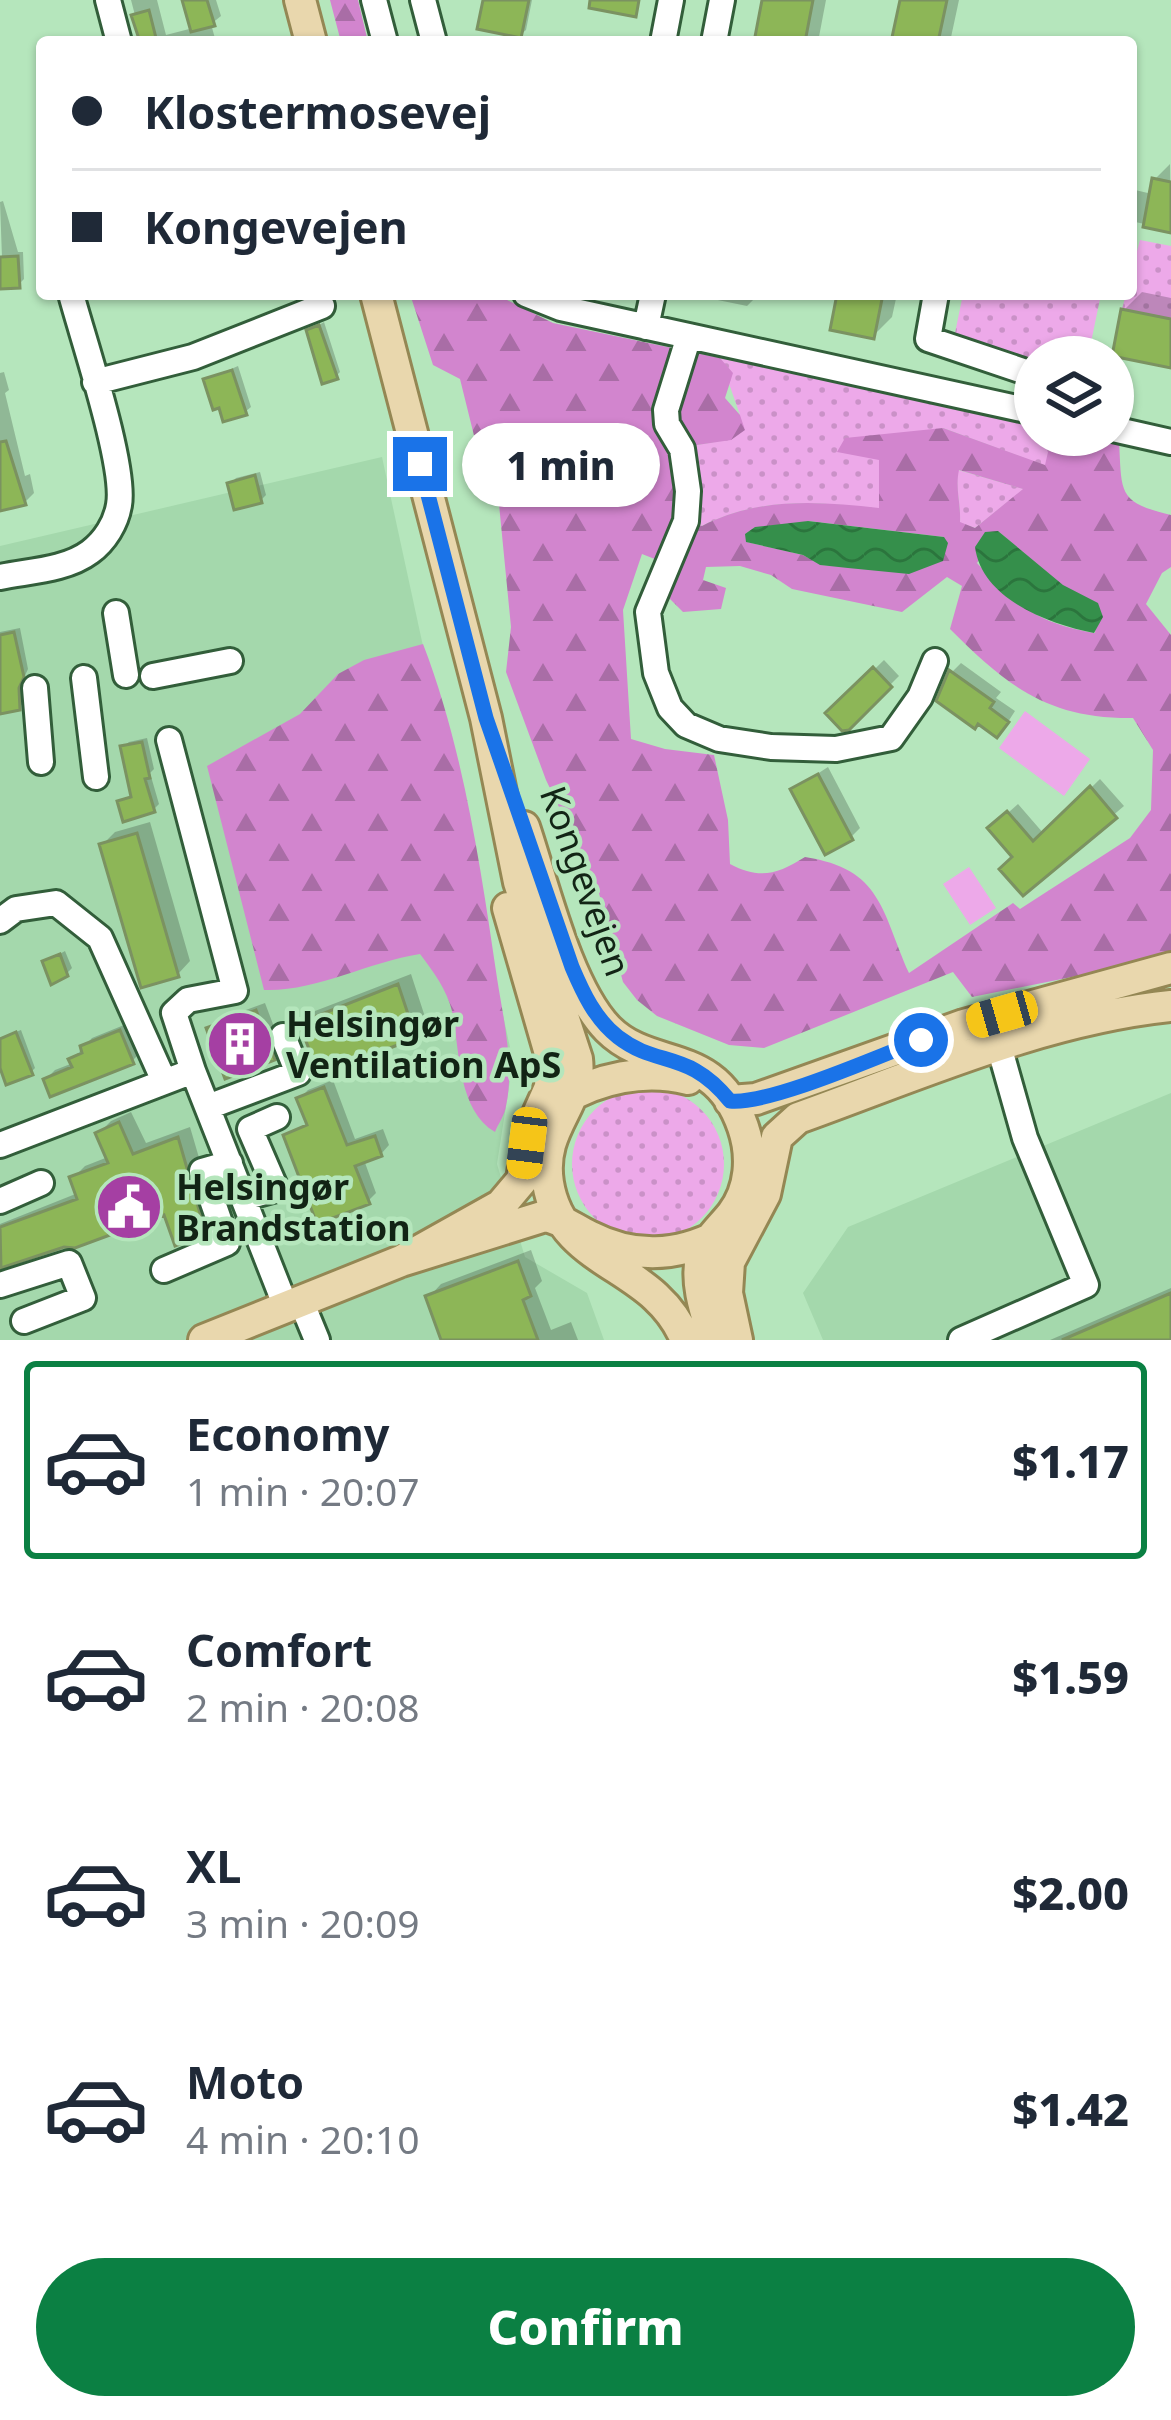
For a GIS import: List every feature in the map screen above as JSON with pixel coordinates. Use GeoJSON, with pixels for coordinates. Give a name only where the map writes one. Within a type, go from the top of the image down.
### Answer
{"type":"FeatureCollection","features":[{"type":"Feature","properties":{"kind":"main road"},"geometry":{"type":"LineString","coordinates":[[300,0],[309,36]]}},
{"type":"Feature","properties":{"kind":"main road","name":"Kongevejen"},"geometry":{"type":"LineString","coordinates":[[378,300],[486,718],[519,883],[577,1059],[579,1076],[572,1094]]}},
{"type":"Feature","properties":{"kind":"main road"},"geometry":{"type":"LineString","coordinates":[[401,1261],[487,1214],[517,1190],[533,1124],[550,1087],[550,1046],[520,958],[499,872],[486,718]]}},
{"type":"Feature","properties":{"kind":"main road","name":"Kongevejen"},"geometry":{"type":"LineString","coordinates":[[486,718],[588,1002],[607,1028],[628,1044],[683,1062],[707,1076]]}},
{"type":"Feature","properties":{"kind":"main road"},"geometry":{"type":"LineString","coordinates":[[533,1124],[572,1094],[616,1078],[659,1073],[688,1079],[730,1101],[776,1093],[964,1025],[1171,968]]}},
{"type":"Feature","properties":{"kind":"main road"},"geometry":{"type":"LineString","coordinates":[[737,1340],[727,1272],[760,1207],[772,1149],[784,1127],[999,1046],[1067,1026],[1171,1006]]}},
{"type":"Feature","properties":{"kind":"main road"},"geometry":{"type":"LineString","coordinates":[[707,1076],[735,1082],[769,1077],[905,1034],[964,1025]]}},
{"type":"Feature","properties":{"kind":"main road"},"geometry":{"type":"LineString","coordinates":[[707,1076],[730,1101],[746,1138],[748,1173],[737,1206],[701,1258],[700,1277],[715,1340]]}},
{"type":"Feature","properties":{"kind":"main road"},"geometry":{"type":"LineString","coordinates":[[572,1094],[554,1126],[545,1157],[548,1189],[569,1231],[655,1292],[686,1340]]}},
{"type":"Feature","properties":{"kind":"main road"},"geometry":{"type":"LineString","coordinates":[[204,1340],[401,1261],[507,1229],[569,1231],[638,1253],[670,1252],[711,1239],[760,1207]]}},
{"type":"Feature","properties":{"kind":"street"},"geometry":{"type":"LineString","coordinates":[[108,0],[117,36]]}},
{"type":"Feature","properties":{"kind":"street"},"geometry":{"type":"LineString","coordinates":[[374,0],[383,36]]}},
{"type":"Feature","properties":{"kind":"street"},"geometry":{"type":"LineString","coordinates":[[423,0],[432,36]]}},
{"type":"Feature","properties":{"kind":"street"},"geometry":{"type":"LineString","coordinates":[[664,36],[671,0]]}},
{"type":"Feature","properties":{"kind":"street"},"geometry":{"type":"LineString","coordinates":[[715,36],[722,0]]}},
{"type":"Feature","properties":{"kind":"street"},"geometry":{"type":"LineString","coordinates":[[0,577],[70,563],[102,542],[113,525],[120,488],[73,300]]}},
{"type":"Feature","properties":{"kind":"street"},"geometry":{"type":"LineString","coordinates":[[541,300],[1014,407]]}},
{"type":"Feature","properties":{"kind":"street"},"geometry":{"type":"LineString","coordinates":[[646,327],[652,300]]}},
{"type":"Feature","properties":{"kind":"street"},"geometry":{"type":"LineString","coordinates":[[935,300],[928,339],[1014,368]]}},
{"type":"Feature","properties":{"kind":"street"},"geometry":{"type":"LineString","coordinates":[[95,382],[193,356],[322,306]]}},
{"type":"Feature","properties":{"kind":"street"},"geometry":{"type":"LineString","coordinates":[[689,336],[666,410],[667,424],[682,449],[688,491],[686,520],[649,612],[656,673],[670,708],[686,725],[719,739],[771,747],[836,748],[891,738],[920,698],[935,661]]}},
{"type":"Feature","properties":{"kind":"street"},"geometry":{"type":"LineString","coordinates":[[1134,434],[1171,442]]}},
{"type":"Feature","properties":{"kind":"street"},"geometry":{"type":"LineString","coordinates":[[116,613],[127,675]]}},
{"type":"Feature","properties":{"kind":"street"},"geometry":{"type":"LineString","coordinates":[[154,676],[230,661]]}},
{"type":"Feature","properties":{"kind":"street"},"geometry":{"type":"LineString","coordinates":[[84,679],[96,778]]}},
{"type":"Feature","properties":{"kind":"street"},"geometry":{"type":"LineString","coordinates":[[35,688],[41,761]]}},
{"type":"Feature","properties":{"kind":"street"},"geometry":{"type":"LineString","coordinates":[[169,740],[235,991],[188,1000],[174,1013],[243,1198],[294,1304],[317,1340]]}},
{"type":"Feature","properties":{"kind":"street"},"geometry":{"type":"LineString","coordinates":[[0,921],[16,909],[56,903],[100,938],[164,1082]]}},
{"type":"Feature","properties":{"kind":"street"},"geometry":{"type":"LineString","coordinates":[[208,1107],[298,1073],[283,1036]]}},
{"type":"Feature","properties":{"kind":"street"},"geometry":{"type":"LineString","coordinates":[[961,1340],[1086,1285],[1025,1138],[999,1046]]}},
{"type":"Feature","properties":{"kind":"street"},"geometry":{"type":"LineString","coordinates":[[0,1145],[194,1071]]}},
{"type":"Feature","properties":{"kind":"street"},"geometry":{"type":"LineString","coordinates":[[243,1198],[276,1189],[250,1129],[278,1118]]}},
{"type":"Feature","properties":{"kind":"street"},"geometry":{"type":"LineString","coordinates":[[164,1270],[227,1243],[202,1171],[230,1163]]}},
{"type":"Feature","properties":{"kind":"street"},"geometry":{"type":"LineString","coordinates":[[0,1201],[41,1183]]}},
{"type":"Feature","properties":{"kind":"street"},"geometry":{"type":"LineString","coordinates":[[0,1285],[69,1263],[82,1298],[24,1321]]}},
{"type":"Feature","properties":{"kind":"shaded area"},"geometry":{"type":"Polygon","coordinates":[[[1140,240],[1171,246],[1171,319],[1122,309],[1124,300],[1137,300],[1140,240]]]}},
{"type":"Feature","properties":{"kind":"shaded area"},"geometry":{"type":"Polygon","coordinates":[[[962,300],[1100,300],[1092,336],[1014,336],[1014,359],[954,338],[962,300]]]}},
{"type":"Feature","properties":{"kind":"shaded area"},"geometry":{"type":"Polygon","coordinates":[[[720,358],[1014,420],[1014,454],[943,428],[879,459],[880,509],[789,504],[745,510],[702,526],[677,519],[672,461],[697,445],[731,439],[740,415],[720,358]]]}},
{"type":"Feature","properties":{"kind":"shaded area"},"geometry":{"type":"Polygon","coordinates":[[[1019,456],[1048,456],[1046,466],[1019,456]]]}},
{"type":"Feature","properties":{"kind":"shaded area"},"geometry":{"type":"Polygon","coordinates":[[[382,457],[513,1061],[497,1164],[525,1257],[587,1293],[604,1340],[0,1340],[0,546],[382,457]]]}},
{"type":"Feature","properties":{"kind":"shaded area"},"geometry":{"type":"Polygon","coordinates":[[[958,470],[1024,489],[975,528],[960,523],[958,470]]]}},
{"type":"Feature","properties":{"kind":"shaded area"},"geometry":{"type":"Polygon","coordinates":[[[1025,711],[1090,759],[1064,796],[999,748],[1025,711]]]}},
{"type":"Feature","properties":{"kind":"shaded area"},"geometry":{"type":"Polygon","coordinates":[[[969,867],[996,908],[970,925],[943,884],[969,867]]]}},
{"type":"Feature","properties":{"kind":"shaded area"},"geometry":{"type":"Polygon","coordinates":[[[648,1088],[677,1094],[702,1110],[718,1135],[724,1164],[718,1193],[702,1218],[677,1234],[648,1240],[619,1234],[594,1218],[578,1193],[572,1164],[578,1135],[594,1110],[619,1094],[648,1088]]]}},
{"type":"Feature","properties":{"kind":"shaded area"},"geometry":{"type":"Polygon","coordinates":[[[1171,1093],[1171,1340],[823,1340],[803,1293],[848,1227],[1171,1093]]]}},
{"type":"Feature","properties":{"kind":"green space"},"geometry":{"type":"Polygon","coordinates":[[[330,0],[358,0],[367,36],[339,36],[330,0]]]}},
{"type":"Feature","properties":{"kind":"green space"},"geometry":{"type":"Polygon","coordinates":[[[412,300],[507,300],[553,323],[720,358],[733,373],[725,398],[740,415],[745,430],[731,440],[697,445],[672,462],[677,518],[702,526],[767,506],[811,503],[879,508],[879,460],[837,452],[845,438],[943,428],[1045,465],[1047,456],[1120,456],[1123,484],[1132,500],[1171,515],[1171,567],[1162,573],[1146,604],[1171,635],[1171,957],[972,997],[953,972],[764,1048],[729,1045],[657,1016],[623,982],[597,886],[546,780],[506,672],[511,627],[498,494],[484,476],[460,379],[433,365],[412,300]],[[959,470],[960,522],[975,528],[1023,489],[959,470]],[[808,521],[747,542],[803,555],[821,565],[884,569],[944,537],[808,521]],[[998,531],[977,563],[1028,610],[1057,624],[1095,633],[1098,604],[1063,586],[998,531]],[[642,554],[623,610],[631,739],[714,755],[728,820],[730,864],[769,873],[805,857],[850,871],[875,896],[909,973],[1013,903],[1020,909],[1130,838],[1151,810],[1153,750],[1133,718],[1077,713],[1053,705],[991,667],[950,629],[962,586],[947,577],[902,612],[792,589],[771,575],[740,566],[706,567],[703,580],[726,588],[721,609],[683,612],[665,594],[675,567],[642,554]]]}},
{"type":"Feature","properties":{"kind":"green space"},"geometry":{"type":"Polygon","coordinates":[[[423,644],[469,809],[505,1025],[508,1091],[495,1132],[473,1109],[462,1078],[450,1003],[420,954],[322,982],[264,990],[207,766],[300,714],[338,674],[364,660],[423,644]]]}},
{"type":"Feature","properties":{"kind":"water"},"geometry":{"type":"Polygon","coordinates":[[[808,521],[944,537],[948,543],[943,561],[909,574],[820,565],[803,555],[746,542],[745,534],[755,527],[808,521]]]}},
{"type":"Feature","properties":{"kind":"water"},"geometry":{"type":"Polygon","coordinates":[[[998,531],[1063,585],[1098,603],[1103,617],[1094,633],[1039,616],[990,582],[975,547],[985,532],[998,531]]]}},
{"type":"Feature","properties":{"kind":"building"},"geometry":{"type":"Polygon","coordinates":[[[182,0],[207,0],[215,26],[191,32],[182,0]]]}},
{"type":"Feature","properties":{"kind":"building"},"geometry":{"type":"Polygon","coordinates":[[[483,0],[529,0],[521,36],[477,29],[483,0]]]}},
{"type":"Feature","properties":{"kind":"building"},"geometry":{"type":"Polygon","coordinates":[[[590,0],[639,0],[636,17],[589,8],[590,0]]]}},
{"type":"Feature","properties":{"kind":"building"},"geometry":{"type":"Polygon","coordinates":[[[762,0],[813,0],[806,36],[755,36],[762,0]]]}},
{"type":"Feature","properties":{"kind":"building"},"geometry":{"type":"Polygon","coordinates":[[[900,0],[947,0],[939,36],[892,36],[900,0]]]}},
{"type":"Feature","properties":{"kind":"building"},"geometry":{"type":"Polygon","coordinates":[[[149,10],[156,36],[138,36],[131,15],[149,10]]]}},
{"type":"Feature","properties":{"kind":"building"},"geometry":{"type":"Polygon","coordinates":[[[1152,178],[1171,182],[1171,233],[1143,227],[1152,178]]]}},
{"type":"Feature","properties":{"kind":"building"},"geometry":{"type":"Polygon","coordinates":[[[18,256],[20,288],[0,289],[0,257],[18,256]]]}},
{"type":"Feature","properties":{"kind":"building"},"geometry":{"type":"Polygon","coordinates":[[[836,300],[882,300],[874,339],[830,330],[836,300]]]}},
{"type":"Feature","properties":{"kind":"building"},"geometry":{"type":"Polygon","coordinates":[[[1121,309],[1171,319],[1171,368],[1134,360],[1134,336],[1116,336],[1121,309]]]}},
{"type":"Feature","properties":{"kind":"building"},"geometry":{"type":"Polygon","coordinates":[[[319,325],[338,379],[322,384],[306,330],[319,325]]]}},
{"type":"Feature","properties":{"kind":"building"},"geometry":{"type":"Polygon","coordinates":[[[232,370],[247,415],[223,422],[219,408],[213,410],[203,379],[232,370]]]}},
{"type":"Feature","properties":{"kind":"building"},"geometry":{"type":"Polygon","coordinates":[[[6,441],[26,505],[0,511],[0,442],[6,441]]]}},
{"type":"Feature","properties":{"kind":"building"},"geometry":{"type":"Polygon","coordinates":[[[255,475],[262,503],[234,510],[227,483],[255,475]]]}},
{"type":"Feature","properties":{"kind":"building"},"geometry":{"type":"Polygon","coordinates":[[[14,632],[24,677],[19,688],[20,710],[0,714],[0,635],[14,632]]]}},
{"type":"Feature","properties":{"kind":"building"},"geometry":{"type":"Polygon","coordinates":[[[873,667],[892,687],[849,730],[842,731],[825,713],[873,667]]]}},
{"type":"Feature","properties":{"kind":"building"},"geometry":{"type":"Polygon","coordinates":[[[949,670],[994,702],[990,708],[1009,722],[997,738],[978,724],[975,729],[936,701],[949,670]]]}},
{"type":"Feature","properties":{"kind":"building"},"geometry":{"type":"Polygon","coordinates":[[[142,742],[150,778],[145,779],[155,812],[123,822],[117,801],[131,797],[120,746],[142,742]]]}},
{"type":"Feature","properties":{"kind":"building"},"geometry":{"type":"Polygon","coordinates":[[[818,774],[853,840],[825,855],[790,789],[818,774]]]}},
{"type":"Feature","properties":{"kind":"building"},"geometry":{"type":"Polygon","coordinates":[[[1090,786],[1117,818],[1023,896],[999,869],[1012,857],[987,828],[1007,811],[1033,841],[1090,786]]]}},
{"type":"Feature","properties":{"kind":"building"},"geometry":{"type":"Polygon","coordinates":[[[137,833],[179,977],[141,988],[99,844],[137,833]]]}},
{"type":"Feature","properties":{"kind":"building"},"geometry":{"type":"Polygon","coordinates":[[[60,954],[68,976],[51,985],[42,961],[60,954]]]}},
{"type":"Feature","properties":{"kind":"building"},"geometry":{"type":"Polygon","coordinates":[[[398,984],[416,1038],[319,1075],[299,1023],[398,984]]]}},
{"type":"Feature","properties":{"kind":"building","name":"Helsingør Ventilation ApS"},"geometry":{"type":"Polygon","coordinates":[[[256,1010],[275,1060],[225,1079],[206,1028],[256,1010]]]}},
{"type":"Feature","properties":{"kind":"building"},"geometry":{"type":"Polygon","coordinates":[[[120,1030],[134,1064],[50,1097],[43,1079],[72,1067],[68,1059],[82,1053],[80,1046],[120,1030]]]}},
{"type":"Feature","properties":{"kind":"building"},"geometry":{"type":"Polygon","coordinates":[[[16,1032],[33,1075],[6,1085],[0,1068],[0,1039],[16,1032]]]}},
{"type":"Feature","properties":{"kind":"building"},"geometry":{"type":"Polygon","coordinates":[[[324,1087],[347,1145],[375,1136],[382,1156],[355,1166],[370,1204],[317,1224],[283,1135],[307,1125],[296,1098],[324,1087]]]}},
{"type":"Feature","properties":{"kind":"building","name":"Helsingør Brandstation"},"geometry":{"type":"Polygon","coordinates":[[[119,1122],[133,1154],[178,1137],[206,1234],[175,1246],[164,1215],[75,1248],[64,1247],[1,1268],[0,1227],[77,1199],[69,1177],[108,1163],[95,1133],[119,1122]]]}},
{"type":"Feature","properties":{"kind":"building"},"geometry":{"type":"Polygon","coordinates":[[[518,1261],[531,1296],[523,1300],[538,1340],[441,1340],[425,1296],[518,1261]]]}},
{"type":"Feature","properties":{"kind":"building"},"geometry":{"type":"Polygon","coordinates":[[[1171,1293],[1171,1340],[1062,1340],[1171,1293]]]}},
{"type":"Feature","properties":{"kind":"place","name":"Helsingør Ventilation ApS"},"geometry":{"type":"Point","coordinates":[240,1044]}},
{"type":"Feature","properties":{"kind":"place","name":"Helsingør Brandstation"},"geometry":{"type":"Point","coordinates":[129,1207]}},
{"type":"Feature","properties":{"kind":"route"},"geometry":{"type":"LineString","coordinates":[[420,464],[486,718],[580,988],[607,1028],[628,1044],[694,1068],[736,1102],[776,1093],[921,1040]]}}]}
